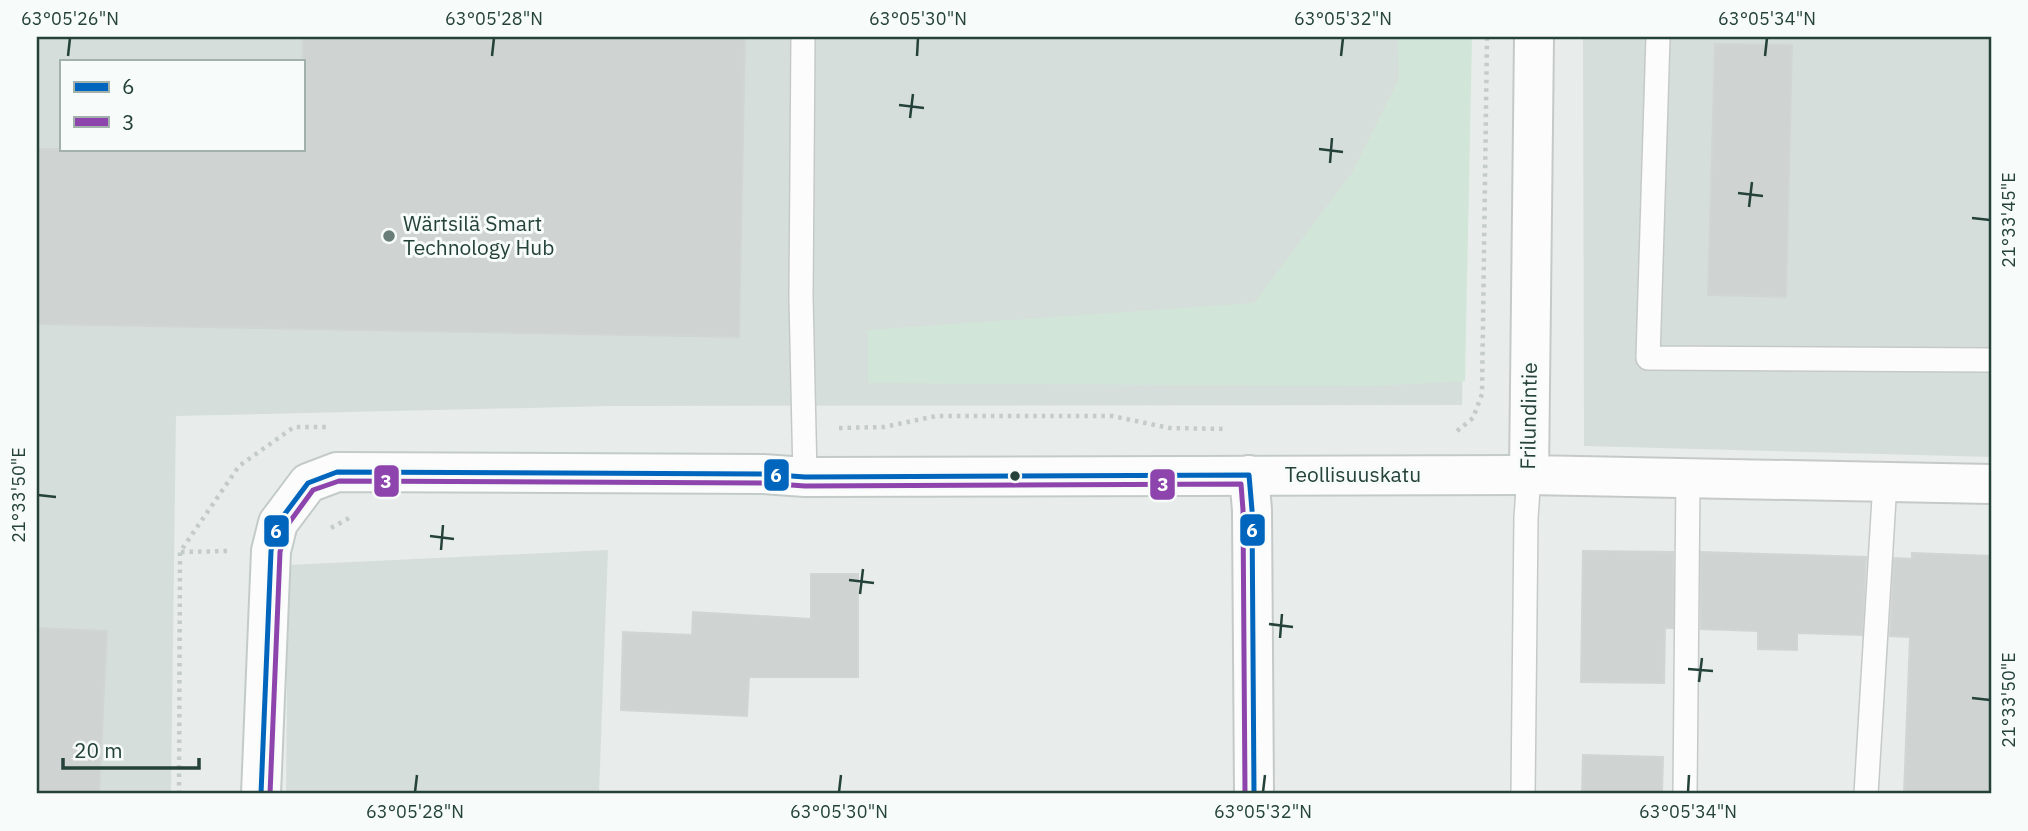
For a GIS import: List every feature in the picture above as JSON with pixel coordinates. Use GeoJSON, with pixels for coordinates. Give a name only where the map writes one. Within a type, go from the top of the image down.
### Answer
{"type":"FeatureCollection","features":[{"type":"Feature","properties":{"kind":"street","name":"Frilundintie"},"geometry":{"type":"LineString","coordinates":[[1529,475],[1534,37]]}},
{"type":"Feature","properties":{"kind":"street","name":"Teollisuuskatu"},"geometry":{"type":"LineString","coordinates":[[261,794],[271,551],[278,523],[309,483],[337,472],[763,474],[805,477],[1529,475],[1991,484]]}},
{"type":"Feature","properties":{"kind":"street"},"geometry":{"type":"LineString","coordinates":[[1249,475],[1252,510],[1254,794]]}},
{"type":"Feature","properties":{"kind":"lane"},"geometry":{"type":"LineString","coordinates":[[803,37],[801,298],[805,477]]}},
{"type":"Feature","properties":{"kind":"lane"},"geometry":{"type":"LineString","coordinates":[[1658,37],[1648,358],[1991,360]]}},
{"type":"Feature","properties":{"kind":"lane","name":"Frilundintie"},"geometry":{"type":"LineString","coordinates":[[1523,794],[1526,518],[1529,475]]}},
{"type":"Feature","properties":{"kind":"lane"},"geometry":{"type":"LineString","coordinates":[[1685,794],[1688,478]]}},
{"type":"Feature","properties":{"kind":"lane"},"geometry":{"type":"LineString","coordinates":[[1866,794],[1885,482]]}},
{"type":"Feature","properties":{"kind":"path"},"geometry":{"type":"LineString","coordinates":[[1444,431],[1458,430],[1473,418],[1482,394],[1487,37]]}},
{"type":"Feature","properties":{"kind":"path"},"geometry":{"type":"LineString","coordinates":[[804,429],[884,427],[936,415],[1112,416],[1169,428],[1233,430]]}},
{"type":"Feature","properties":{"kind":"path"},"geometry":{"type":"LineString","coordinates":[[179,794],[180,552],[239,466],[294,427],[335,427]]}},
{"type":"Feature","properties":{"kind":"shaded area"},"geometry":{"type":"Polygon","coordinates":[[[37,37],[1469,37],[1462,405],[612,406],[176,416],[171,794],[37,794],[37,37]]]}},
{"type":"Feature","properties":{"kind":"shaded area"},"geometry":{"type":"Polygon","coordinates":[[[1583,37],[1991,37],[1991,457],[1584,446],[1583,37]]]}},
{"type":"Feature","properties":{"kind":"shaded area"},"geometry":{"type":"Polygon","coordinates":[[[608,550],[599,794],[286,794],[288,565],[608,550]]]}},
{"type":"Feature","properties":{"kind":"green space"},"geometry":{"type":"Polygon","coordinates":[[[1398,37],[1472,37],[1465,381],[1372,386],[868,383],[868,330],[1254,303],[1352,173],[1399,79],[1398,37]]]}},
{"type":"Feature","properties":{"kind":"building","name":"Wärtsilä Smart Technology Hub"},"geometry":{"type":"Polygon","coordinates":[[[303,37],[745,37],[739,337],[37,324],[37,149],[304,150],[303,37]]]}},
{"type":"Feature","properties":{"kind":"building"},"geometry":{"type":"Polygon","coordinates":[[[1715,44],[1792,45],[1786,297],[1708,295],[1715,44]]]}},
{"type":"Feature","properties":{"kind":"building"},"geometry":{"type":"Polygon","coordinates":[[[1583,551],[1673,552],[1673,628],[1665,628],[1664,683],[1581,682],[1583,551]]]}},
{"type":"Feature","properties":{"kind":"building"},"geometry":{"type":"Polygon","coordinates":[[[1701,552],[1866,557],[1862,635],[1797,633],[1797,650],[1758,649],[1758,631],[1701,629],[1701,552]]]}},
{"type":"Feature","properties":{"kind":"building"},"geometry":{"type":"Polygon","coordinates":[[[1912,553],[1991,556],[1991,794],[1904,794],[1910,637],[1890,636],[1894,558],[1912,559],[1912,553]]]}},
{"type":"Feature","properties":{"kind":"building"},"geometry":{"type":"Polygon","coordinates":[[[811,574],[858,574],[858,677],[749,677],[747,716],[621,710],[623,632],[692,635],[693,612],[811,619],[811,574]]]}},
{"type":"Feature","properties":{"kind":"building"},"geometry":{"type":"Polygon","coordinates":[[[37,628],[107,631],[99,794],[37,794],[37,628]]]}},
{"type":"Feature","properties":{"kind":"building"},"geometry":{"type":"Polygon","coordinates":[[[1583,755],[1663,757],[1662,794],[1582,794],[1583,755]]]}},
{"type":"Feature","properties":{"kind":"transit line","name":"6"},"geometry":{"type":"LineString","coordinates":[[261,794],[271,551],[278,523],[308,483],[337,472],[763,474],[805,477],[1249,475],[1252,510],[1254,794]]}},
{"type":"Feature","properties":{"kind":"transit line","name":"3"},"geometry":{"type":"LineString","coordinates":[[270,794],[280,552],[286,527],[313,490],[339,481],[763,483],[805,486],[1241,484],[1245,794]]}},
{"type":"Feature","properties":{"kind":"place","name":"Wärtsilä Smart Technology Hub"},"geometry":{"type":"Point","coordinates":[389,236]}}]}
